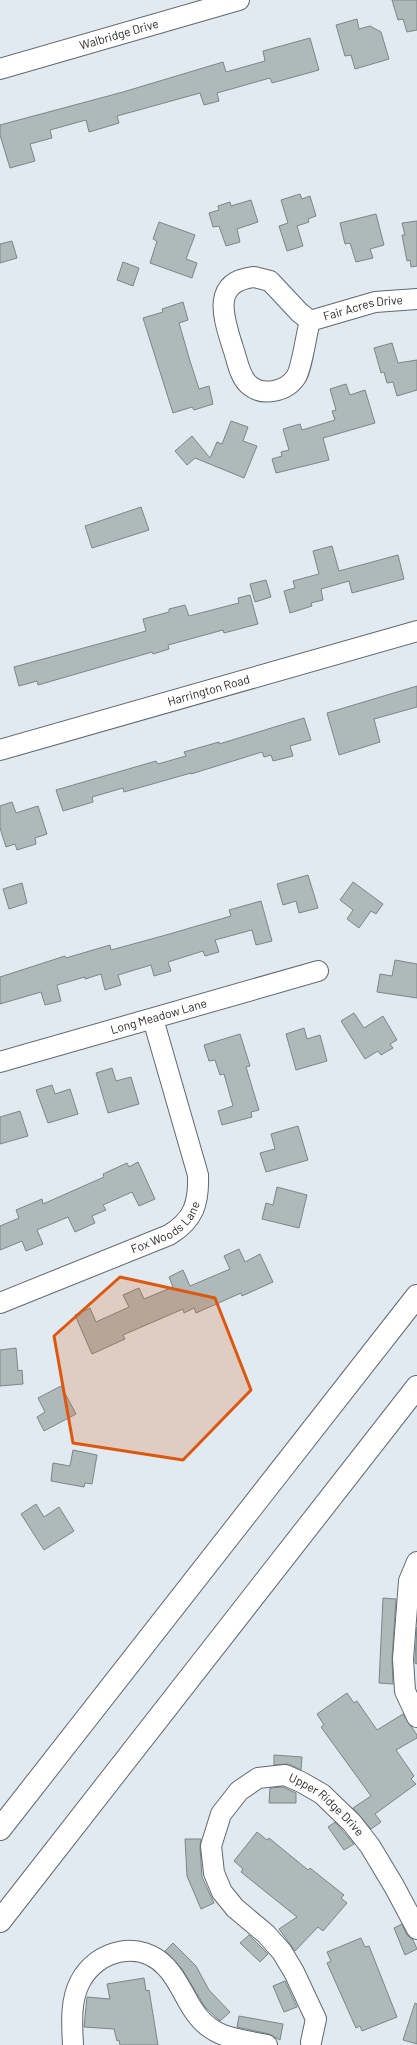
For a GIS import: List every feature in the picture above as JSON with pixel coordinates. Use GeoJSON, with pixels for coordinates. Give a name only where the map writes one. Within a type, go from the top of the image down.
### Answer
{"type":"FeatureCollection","features":[{"type":"Feature","properties":{"kind":"highway"},"geometry":{"type":"LineString","coordinates":[[0,1829],[417,1296]]}},
{"type":"Feature","properties":{"kind":"highway"},"geometry":{"type":"LineString","coordinates":[[0,1921],[417,1387]]}},
{"type":"Feature","properties":{"kind":"street","name":"Walbridge Drive"},"geometry":{"type":"LineString","coordinates":[[0,69],[239,0]]}},
{"type":"Feature","properties":{"kind":"street","name":"Fair Acres Drive"},"geometry":{"type":"LineString","coordinates":[[243,278],[262,278],[270,281],[299,312],[310,321],[296,376],[290,384],[282,389],[264,392],[255,389],[242,376],[222,312],[223,300],[234,283],[243,278]]}},
{"type":"Feature","properties":{"kind":"street","name":"Fair Acres Drive"},"geometry":{"type":"LineString","coordinates":[[310,321],[376,302],[417,299]]}},
{"type":"Feature","properties":{"kind":"street","name":"Harrington Road"},"geometry":{"type":"LineString","coordinates":[[0,750],[417,630]]}},
{"type":"Feature","properties":{"kind":"street","name":"Long Meadow Lane"},"geometry":{"type":"LineString","coordinates":[[0,1062],[318,971]]}},
{"type":"Feature","properties":{"kind":"street","name":"Fox Woods Lane"},"geometry":{"type":"LineString","coordinates":[[0,1303],[169,1235],[183,1227],[192,1213],[198,1197],[198,1175],[153,1018]]}},
{"type":"Feature","properties":{"kind":"street"},"geometry":{"type":"LineString","coordinates":[[417,1562],[409,1581],[403,1679],[409,1703],[417,1717]]}},
{"type":"Feature","properties":{"kind":"street","name":"Upper Ridge Drive"},"geometry":{"type":"LineString","coordinates":[[310,2044],[316,2019],[294,1972],[282,1952],[266,1934],[236,1908],[222,1892],[214,1873],[211,1846],[214,1833],[220,1814],[239,1791],[258,1778],[285,1776],[301,1782],[322,1794],[352,1823],[370,1846],[417,1929]]}},
{"type":"Feature","properties":{"kind":"street"},"geometry":{"type":"LineString","coordinates":[[72,2045],[74,1998],[80,1982],[88,1970],[102,1957],[130,1950],[154,1958],[166,1967],[178,1982],[196,2013],[208,2027],[226,2036],[267,2045]]}},
{"type":"Feature","properties":{"kind":"highlighted area"},"geometry":{"type":"Polygon","coordinates":[[[120,1277],[215,1298],[251,1390],[183,1460],[73,1443],[54,1336],[120,1277]]]}},
{"type":"Feature","properties":{"kind":"building"},"geometry":{"type":"Polygon","coordinates":[[[392,0],[417,0],[417,30],[407,32],[403,19],[398,20],[392,0]]]}},
{"type":"Feature","properties":{"kind":"building"},"geometry":{"type":"Polygon","coordinates":[[[357,19],[359,29],[370,26],[381,32],[389,59],[355,69],[351,55],[345,56],[336,25],[357,19]]]}},
{"type":"Feature","properties":{"kind":"building"},"geometry":{"type":"Polygon","coordinates":[[[310,38],[319,70],[272,83],[270,78],[217,93],[219,101],[204,105],[200,93],[117,116],[119,123],[89,132],[86,120],[50,130],[52,138],[30,144],[35,161],[10,168],[0,135],[0,125],[123,92],[223,62],[226,72],[265,61],[263,51],[310,38]]]}},
{"type":"Feature","properties":{"kind":"building"},"geometry":{"type":"Polygon","coordinates":[[[300,194],[302,199],[310,196],[316,216],[308,219],[309,222],[297,226],[303,246],[287,251],[279,226],[288,223],[281,200],[300,194]]]}},
{"type":"Feature","properties":{"kind":"building"},"geometry":{"type":"Polygon","coordinates":[[[251,200],[258,222],[237,229],[240,242],[226,246],[219,226],[213,227],[209,213],[219,210],[218,206],[230,202],[231,206],[251,200]]]}},
{"type":"Feature","properties":{"kind":"building"},"geometry":{"type":"Polygon","coordinates":[[[376,214],[384,245],[370,249],[373,258],[356,262],[350,243],[345,244],[340,223],[376,214]]]}},
{"type":"Feature","properties":{"kind":"building"},"geometry":{"type":"Polygon","coordinates":[[[417,221],[417,266],[411,267],[410,260],[407,261],[402,235],[405,235],[402,223],[417,221]]]}},
{"type":"Feature","properties":{"kind":"building"},"geometry":{"type":"Polygon","coordinates":[[[159,222],[195,235],[186,259],[197,263],[192,278],[150,263],[157,241],[153,239],[159,222]]]}},
{"type":"Feature","properties":{"kind":"building"},"geometry":{"type":"Polygon","coordinates":[[[12,241],[17,258],[0,263],[0,244],[12,241]]]}},
{"type":"Feature","properties":{"kind":"building"},"geometry":{"type":"Polygon","coordinates":[[[123,262],[139,268],[133,286],[117,280],[123,262]]]}},
{"type":"Feature","properties":{"kind":"building"},"geometry":{"type":"Polygon","coordinates":[[[183,302],[188,320],[179,323],[190,361],[199,389],[209,386],[213,404],[194,410],[192,407],[173,413],[143,318],[163,312],[162,309],[183,302]]]}},
{"type":"Feature","properties":{"kind":"building"},"geometry":{"type":"Polygon","coordinates":[[[392,343],[398,363],[417,360],[417,390],[397,396],[393,382],[387,383],[384,372],[381,373],[374,348],[392,343]]]}},
{"type":"Feature","properties":{"kind":"building"},"geometry":{"type":"Polygon","coordinates":[[[346,384],[350,395],[365,390],[375,423],[323,438],[329,460],[276,473],[272,459],[282,456],[281,452],[289,450],[283,429],[300,424],[302,430],[335,420],[332,411],[336,410],[330,389],[346,384]]]}},
{"type":"Feature","properties":{"kind":"building"},"geometry":{"type":"Polygon","coordinates":[[[231,421],[248,427],[243,441],[257,446],[244,478],[195,458],[187,465],[175,451],[192,436],[210,458],[217,442],[222,444],[231,421]]]}},
{"type":"Feature","properties":{"kind":"building"},"geometry":{"type":"Polygon","coordinates":[[[141,507],[149,530],[92,548],[85,526],[141,507]]]}},
{"type":"Feature","properties":{"kind":"building"},"geometry":{"type":"Polygon","coordinates":[[[332,546],[339,571],[398,555],[404,579],[352,593],[349,581],[321,589],[323,600],[311,603],[312,606],[290,613],[284,591],[295,588],[293,581],[319,574],[313,551],[332,546]]]}},
{"type":"Feature","properties":{"kind":"building"},"geometry":{"type":"Polygon","coordinates":[[[266,580],[271,597],[255,602],[250,584],[266,580]]]}},
{"type":"Feature","properties":{"kind":"building"},"geometry":{"type":"Polygon","coordinates":[[[250,595],[258,624],[224,633],[223,630],[168,645],[169,649],[153,654],[152,652],[38,685],[37,681],[19,686],[14,667],[146,631],[143,619],[169,612],[169,609],[185,605],[189,616],[239,603],[238,598],[250,595]]]}},
{"type":"Feature","properties":{"kind":"building"},"geometry":{"type":"Polygon","coordinates":[[[417,686],[417,707],[374,719],[380,742],[339,755],[327,713],[417,686]]]}},
{"type":"Feature","properties":{"kind":"building"},"geometry":{"type":"Polygon","coordinates":[[[304,718],[311,740],[290,746],[293,756],[273,761],[271,755],[264,757],[262,752],[191,774],[124,792],[123,788],[92,797],[93,802],[63,811],[56,790],[156,761],[158,764],[186,756],[184,752],[219,742],[219,744],[304,718]]]}},
{"type":"Feature","properties":{"kind":"building"},"geometry":{"type":"Polygon","coordinates":[[[12,802],[16,813],[38,806],[47,834],[35,838],[36,844],[17,850],[15,844],[6,847],[0,828],[0,806],[12,802]]]}},
{"type":"Feature","properties":{"kind":"building"},"geometry":{"type":"Polygon","coordinates":[[[308,875],[318,908],[299,913],[296,901],[283,905],[277,884],[308,875]]]}},
{"type":"Feature","properties":{"kind":"building"},"geometry":{"type":"Polygon","coordinates":[[[353,882],[383,904],[376,914],[371,911],[359,928],[347,919],[353,910],[340,900],[353,882]]]}},
{"type":"Feature","properties":{"kind":"building"},"geometry":{"type":"Polygon","coordinates":[[[22,883],[27,903],[9,909],[3,889],[22,883]]]}},
{"type":"Feature","properties":{"kind":"building"},"geometry":{"type":"Polygon","coordinates":[[[261,901],[272,941],[256,945],[252,930],[215,940],[219,952],[205,956],[203,951],[168,962],[171,971],[154,976],[151,965],[118,975],[121,985],[105,990],[101,974],[57,985],[61,1001],[45,1005],[41,992],[0,1004],[0,977],[65,956],[66,958],[110,945],[111,950],[166,935],[231,916],[229,910],[261,901]]]}},
{"type":"Feature","properties":{"kind":"building"},"geometry":{"type":"Polygon","coordinates":[[[395,960],[417,964],[417,998],[377,992],[380,974],[392,976],[395,960]]]}},
{"type":"Feature","properties":{"kind":"building"},"geometry":{"type":"Polygon","coordinates":[[[354,1013],[364,1028],[383,1016],[397,1040],[390,1044],[393,1048],[381,1055],[378,1051],[365,1059],[341,1021],[354,1013]]]}},
{"type":"Feature","properties":{"kind":"building"},"geometry":{"type":"Polygon","coordinates":[[[304,1028],[307,1039],[320,1035],[327,1061],[296,1070],[286,1034],[304,1028]]]}},
{"type":"Feature","properties":{"kind":"building"},"geometry":{"type":"Polygon","coordinates":[[[240,1034],[250,1066],[246,1067],[259,1110],[251,1112],[252,1117],[222,1125],[218,1111],[233,1106],[224,1074],[220,1075],[215,1060],[209,1061],[204,1045],[240,1034]]]}},
{"type":"Feature","properties":{"kind":"building"},"geometry":{"type":"Polygon","coordinates":[[[112,1068],[116,1081],[131,1077],[139,1104],[108,1113],[96,1073],[112,1068]]]}},
{"type":"Feature","properties":{"kind":"building"},"geometry":{"type":"Polygon","coordinates":[[[52,1085],[55,1094],[70,1089],[78,1114],[48,1123],[36,1090],[52,1085]]]}},
{"type":"Feature","properties":{"kind":"building"},"geometry":{"type":"Polygon","coordinates":[[[20,1111],[28,1136],[0,1144],[0,1117],[20,1111]]]}},
{"type":"Feature","properties":{"kind":"building"},"geometry":{"type":"Polygon","coordinates":[[[298,1126],[308,1160],[266,1172],[260,1153],[275,1149],[271,1134],[298,1126]]]}},
{"type":"Feature","properties":{"kind":"building"},"geometry":{"type":"Polygon","coordinates":[[[138,1162],[155,1199],[139,1206],[132,1192],[103,1205],[106,1210],[92,1216],[95,1223],[75,1232],[68,1217],[37,1230],[43,1244],[26,1251],[22,1241],[0,1250],[0,1226],[19,1218],[16,1210],[42,1199],[43,1204],[104,1177],[103,1174],[127,1163],[129,1167],[138,1162]]]}},
{"type":"Feature","properties":{"kind":"building"},"geometry":{"type":"Polygon","coordinates":[[[277,1187],[307,1195],[299,1228],[262,1219],[266,1203],[273,1205],[277,1187]]]}},
{"type":"Feature","properties":{"kind":"building"},"geometry":{"type":"Polygon","coordinates":[[[239,1249],[245,1262],[260,1254],[273,1282],[242,1296],[241,1293],[196,1313],[194,1308],[184,1313],[183,1309],[123,1335],[125,1339],[92,1354],[75,1315],[90,1308],[96,1322],[129,1307],[123,1295],[139,1288],[144,1299],[173,1287],[169,1277],[183,1270],[190,1286],[230,1269],[224,1256],[239,1249]]]}},
{"type":"Feature","properties":{"kind":"building"},"geometry":{"type":"Polygon","coordinates":[[[16,1348],[18,1371],[22,1370],[23,1384],[0,1386],[0,1350],[16,1348]]]}},
{"type":"Feature","properties":{"kind":"building"},"geometry":{"type":"Polygon","coordinates":[[[61,1386],[76,1414],[44,1431],[37,1417],[45,1412],[38,1398],[61,1386]]]}},
{"type":"Feature","properties":{"kind":"building"},"geometry":{"type":"Polygon","coordinates":[[[73,1450],[97,1455],[92,1484],[85,1483],[84,1487],[51,1481],[53,1463],[70,1466],[73,1450]]]}},
{"type":"Feature","properties":{"kind":"building"},"geometry":{"type":"Polygon","coordinates":[[[36,1504],[44,1517],[59,1507],[74,1531],[44,1550],[21,1514],[36,1504]]]}},
{"type":"Feature","properties":{"kind":"building"},"geometry":{"type":"Polygon","coordinates":[[[383,1598],[396,1599],[392,1658],[393,1684],[379,1683],[383,1598]]]}},
{"type":"Feature","properties":{"kind":"building"},"geometry":{"type":"Polygon","coordinates":[[[417,1627],[417,1664],[415,1663],[415,1659],[417,1627]]]}},
{"type":"Feature","properties":{"kind":"building"},"geometry":{"type":"Polygon","coordinates":[[[347,1693],[354,1703],[357,1701],[377,1730],[403,1714],[417,1735],[417,1738],[396,1750],[414,1776],[411,1779],[416,1784],[375,1814],[381,1822],[371,1829],[353,1808],[371,1796],[321,1727],[324,1725],[317,1714],[347,1693]]]}},
{"type":"Feature","properties":{"kind":"building"},"geometry":{"type":"Polygon","coordinates":[[[274,1755],[302,1757],[301,1770],[289,1764],[274,1765],[274,1755]]]}},
{"type":"Feature","properties":{"kind":"building"},"geometry":{"type":"Polygon","coordinates":[[[283,1787],[296,1793],[296,1803],[269,1803],[270,1788],[283,1787]]]}},
{"type":"Feature","properties":{"kind":"building"},"geometry":{"type":"Polygon","coordinates":[[[335,1822],[354,1844],[344,1850],[328,1827],[335,1822]]]}},
{"type":"Feature","properties":{"kind":"building"},"geometry":{"type":"Polygon","coordinates":[[[257,1832],[267,1840],[269,1838],[308,1870],[310,1868],[344,1895],[341,1898],[347,1903],[323,1931],[318,1927],[295,1951],[279,1929],[297,1917],[241,1872],[243,1869],[234,1861],[257,1832]]]}},
{"type":"Feature","properties":{"kind":"building"},"geometry":{"type":"Polygon","coordinates":[[[185,1839],[201,1839],[200,1847],[202,1877],[214,1903],[201,1909],[187,1876],[185,1839]]]}},
{"type":"Feature","properties":{"kind":"building"},"geometry":{"type":"Polygon","coordinates":[[[402,1924],[407,1935],[413,1940],[417,1949],[405,1955],[394,1928],[402,1924]]]}},
{"type":"Feature","properties":{"kind":"building"},"geometry":{"type":"Polygon","coordinates":[[[249,1935],[268,1954],[260,1962],[240,1943],[249,1935]]]}},
{"type":"Feature","properties":{"kind":"building"},"geometry":{"type":"Polygon","coordinates":[[[361,1938],[365,1947],[369,1946],[397,2017],[362,2031],[360,2026],[356,2028],[327,1963],[331,1961],[327,1952],[361,1938]]]}},
{"type":"Feature","properties":{"kind":"building"},"geometry":{"type":"Polygon","coordinates":[[[173,1943],[196,1966],[209,1990],[230,2012],[220,2021],[205,2007],[182,1969],[165,1951],[173,1943]]]}},
{"type":"Feature","properties":{"kind":"building"},"geometry":{"type":"Polygon","coordinates":[[[144,1978],[146,1991],[149,1990],[158,2045],[120,2045],[119,2040],[117,2041],[114,2029],[84,2027],[87,1997],[110,1999],[107,1984],[144,1978]]]}},
{"type":"Feature","properties":{"kind":"building"},"geometry":{"type":"Polygon","coordinates":[[[285,1981],[297,2007],[284,2012],[273,1986],[285,1981]]]}},
{"type":"Feature","properties":{"kind":"building"},"geometry":{"type":"Polygon","coordinates":[[[415,2003],[417,2004],[417,2044],[403,2040],[415,2003]]]}},
{"type":"Feature","properties":{"kind":"building"},"geometry":{"type":"Polygon","coordinates":[[[239,2016],[283,2024],[280,2040],[269,2034],[237,2027],[239,2016]]]}}]}
